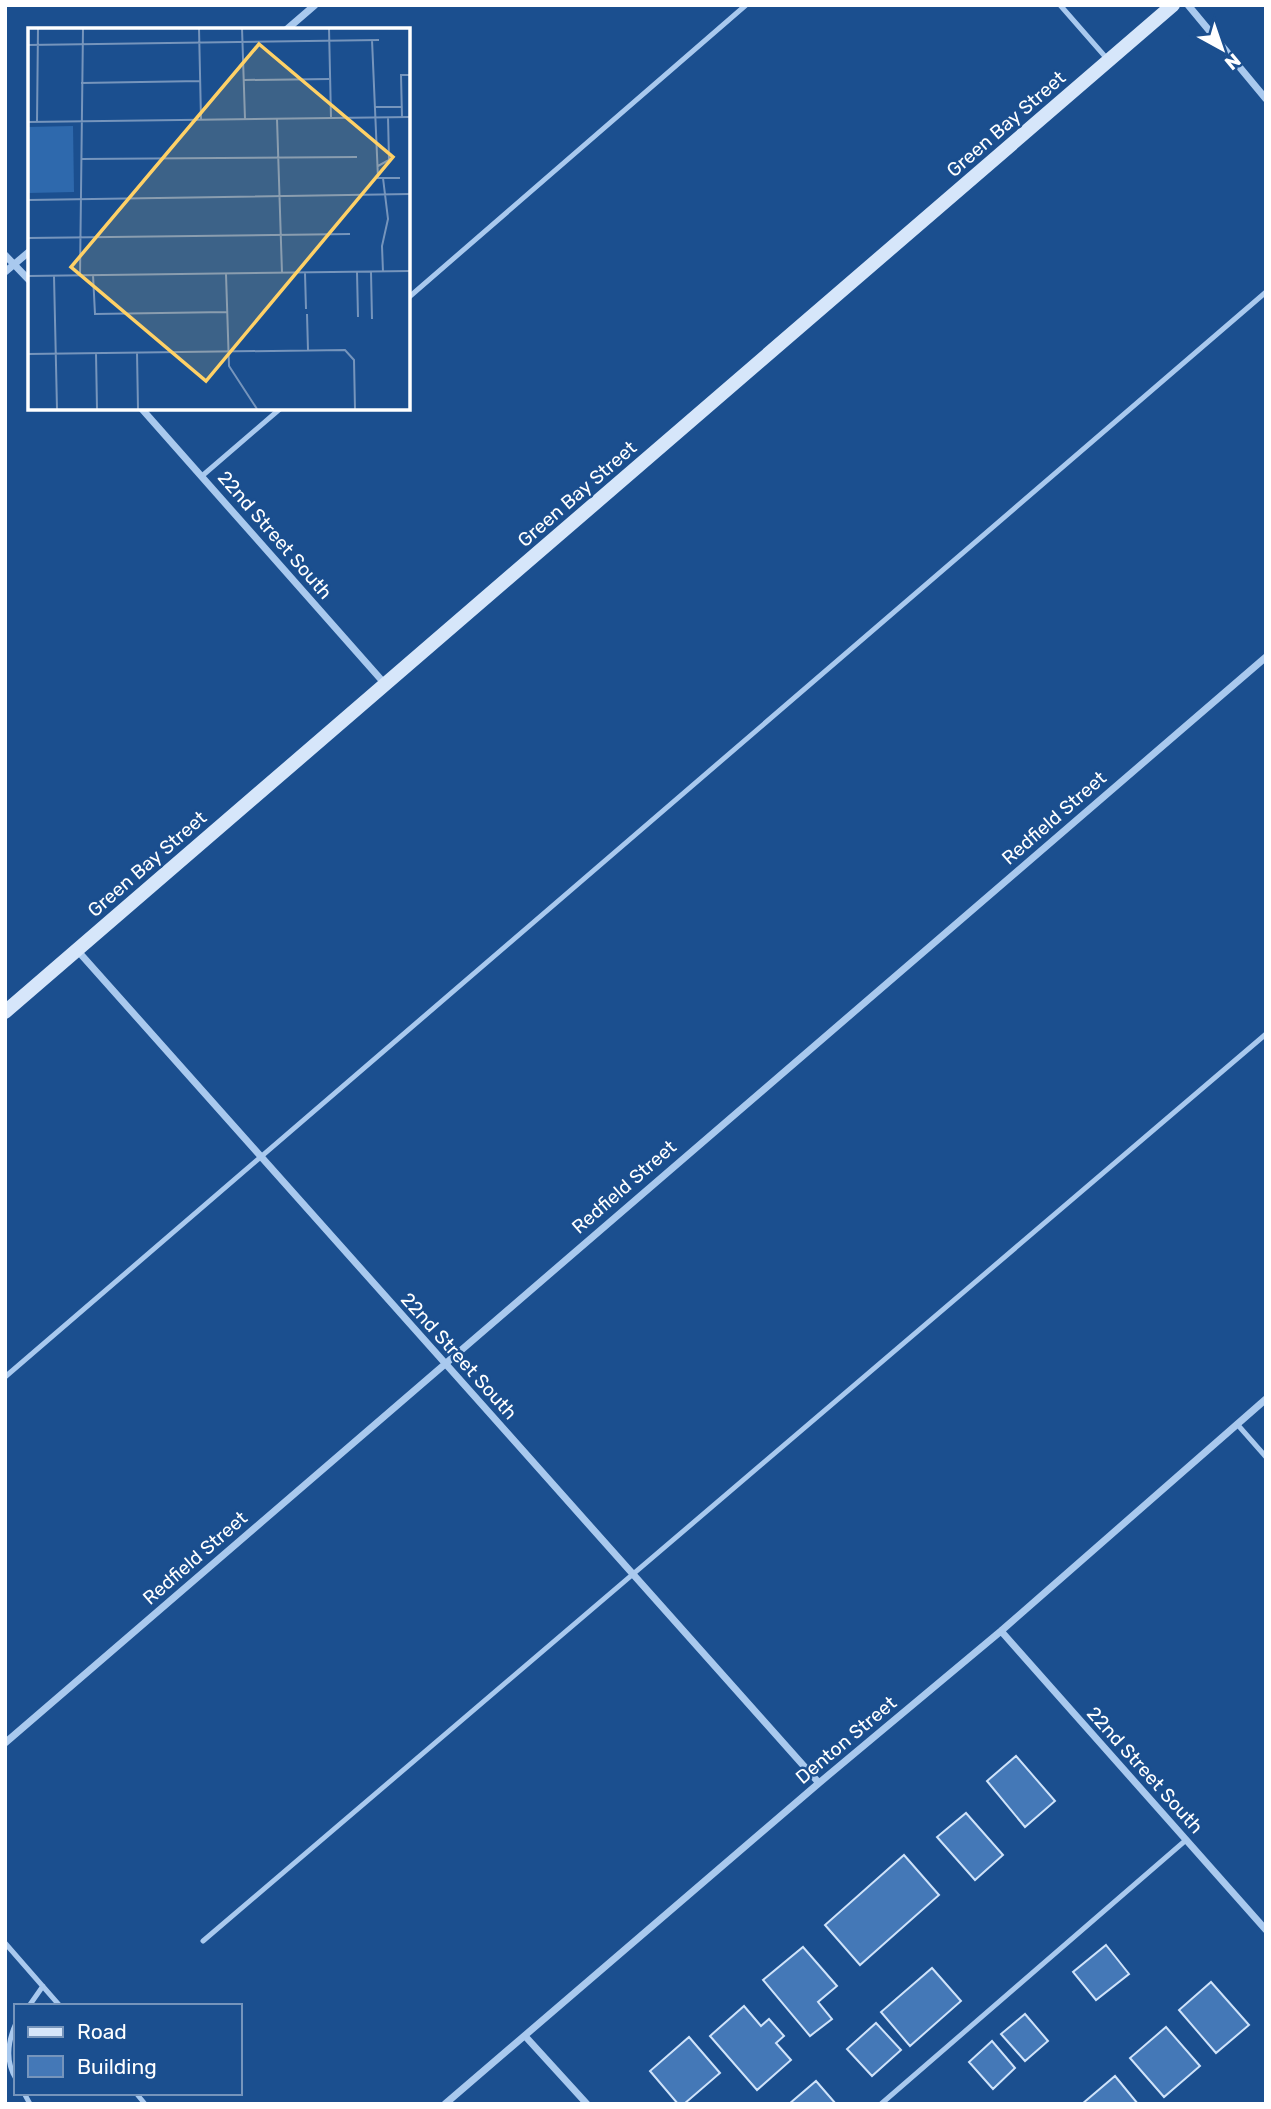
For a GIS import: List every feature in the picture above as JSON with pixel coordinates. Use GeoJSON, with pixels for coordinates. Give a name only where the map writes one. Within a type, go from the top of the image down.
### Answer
{"type":"FeatureCollection","features":[{"type":"Feature","properties":{"kind":"street"},"geometry":{"type":"LineString","coordinates":[[288,28],[315,5]]}},
{"type":"Feature","properties":{"kind":"street","name":"Green Bay Street"},"geometry":{"type":"LineString","coordinates":[[5,1012],[1174,5]]}},
{"type":"Feature","properties":{"kind":"street"},"geometry":{"type":"LineString","coordinates":[[1188,5],[1266,99]]}},
{"type":"Feature","properties":{"kind":"street"},"geometry":{"type":"LineString","coordinates":[[5,272],[28,253]]}},
{"type":"Feature","properties":{"kind":"street"},"geometry":{"type":"LineString","coordinates":[[5,255],[28,279]]}},
{"type":"Feature","properties":{"kind":"street","name":"22nd Street South"},"geometry":{"type":"LineString","coordinates":[[143,410],[385,684]]}},
{"type":"Feature","properties":{"kind":"street","name":"Redfield Street"},"geometry":{"type":"LineString","coordinates":[[5,1743],[1266,657]]}},
{"type":"Feature","properties":{"kind":"street","name":"22nd Street South"},"geometry":{"type":"LineString","coordinates":[[77,949],[819,1783]]}},
{"type":"Feature","properties":{"kind":"street","name":"Denton Street"},"geometry":{"type":"LineString","coordinates":[[445,2104],[819,1783],[1001,1631],[1266,1399]]}},
{"type":"Feature","properties":{"kind":"street","name":"22nd Street South"},"geometry":{"type":"LineString","coordinates":[[1001,1631],[1266,1930]]}},
{"type":"Feature","properties":{"kind":"street"},"geometry":{"type":"LineString","coordinates":[[525,2036],[587,2104]]}},
{"type":"Feature","properties":{"kind":"lane"},"geometry":{"type":"LineString","coordinates":[[410,296],[746,5]]}},
{"type":"Feature","properties":{"kind":"lane"},"geometry":{"type":"LineString","coordinates":[[1060,5],[1109,61]]}},
{"type":"Feature","properties":{"kind":"lane"},"geometry":{"type":"LineString","coordinates":[[5,1377],[1266,292]]}},
{"type":"Feature","properties":{"kind":"lane"},"geometry":{"type":"LineString","coordinates":[[202,477],[279,410]]}},
{"type":"Feature","properties":{"kind":"lane"},"geometry":{"type":"LineString","coordinates":[[204,1941],[1266,1034]]}},
{"type":"Feature","properties":{"kind":"lane"},"geometry":{"type":"LineString","coordinates":[[1237,1424],[1266,1457]]}},
{"type":"Feature","properties":{"kind":"lane"},"geometry":{"type":"LineString","coordinates":[[880,2104],[1186,1840]]}},
{"type":"Feature","properties":{"kind":"lane"},"geometry":{"type":"LineString","coordinates":[[5,1943],[58,2004]]}},
{"type":"Feature","properties":{"kind":"lane"},"geometry":{"type":"LineString","coordinates":[[30,2004],[43,1986]]}},
{"type":"Feature","properties":{"kind":"lane"},"geometry":{"type":"LineString","coordinates":[[14,2029],[8,2046],[14,2076]]}},
{"type":"Feature","properties":{"kind":"building"},"geometry":{"type":"Polygon","coordinates":[[[1016,1756],[1055,1801],[1025,1827],[987,1781],[1016,1756]]]}},
{"type":"Feature","properties":{"kind":"building"},"geometry":{"type":"Polygon","coordinates":[[[966,1813],[1003,1855],[975,1880],[937,1837],[966,1813]]]}},
{"type":"Feature","properties":{"kind":"building"},"geometry":{"type":"Polygon","coordinates":[[[904,1855],[939,1895],[860,1965],[825,1925],[904,1855]]]}},
{"type":"Feature","properties":{"kind":"building"},"geometry":{"type":"Polygon","coordinates":[[[1106,1945],[1129,1974],[1096,2000],[1073,1972],[1106,1945]]]}},
{"type":"Feature","properties":{"kind":"building"},"geometry":{"type":"Polygon","coordinates":[[[803,1947],[837,1986],[818,2002],[832,2019],[810,2036],[763,1980],[803,1947]]]}},
{"type":"Feature","properties":{"kind":"building"},"geometry":{"type":"Polygon","coordinates":[[[932,1968],[961,2001],[910,2046],[881,2012],[932,1968]]]}},
{"type":"Feature","properties":{"kind":"building"},"geometry":{"type":"Polygon","coordinates":[[[1211,1982],[1249,2025],[1216,2053],[1179,2010],[1211,1982]]]}},
{"type":"Feature","properties":{"kind":"building"},"geometry":{"type":"Polygon","coordinates":[[[744,2006],[761,2026],[769,2019],[784,2036],[776,2043],[791,2060],[757,2090],[710,2036],[744,2006]]]}},
{"type":"Feature","properties":{"kind":"building"},"geometry":{"type":"Polygon","coordinates":[[[1025,2014],[1048,2041],[1025,2061],[1001,2034],[1025,2014]]]}},
{"type":"Feature","properties":{"kind":"building"},"geometry":{"type":"Polygon","coordinates":[[[876,2023],[901,2050],[872,2076],[847,2049],[876,2023]]]}},
{"type":"Feature","properties":{"kind":"building"},"geometry":{"type":"Polygon","coordinates":[[[1166,2027],[1200,2066],[1164,2097],[1130,2058],[1166,2027]]]}},
{"type":"Feature","properties":{"kind":"building"},"geometry":{"type":"Polygon","coordinates":[[[689,2037],[720,2073],[684,2104],[678,2104],[650,2071],[689,2037]]]}},
{"type":"Feature","properties":{"kind":"building"},"geometry":{"type":"Polygon","coordinates":[[[992,2041],[1015,2068],[993,2089],[969,2062],[992,2041]]]}},
{"type":"Feature","properties":{"kind":"building"},"geometry":{"type":"Polygon","coordinates":[[[1115,2076],[1138,2104],[1082,2104],[1115,2076]]]}},
{"type":"Feature","properties":{"kind":"building"},"geometry":{"type":"Polygon","coordinates":[[[816,2081],[836,2104],[789,2104],[816,2081]]]}}]}
